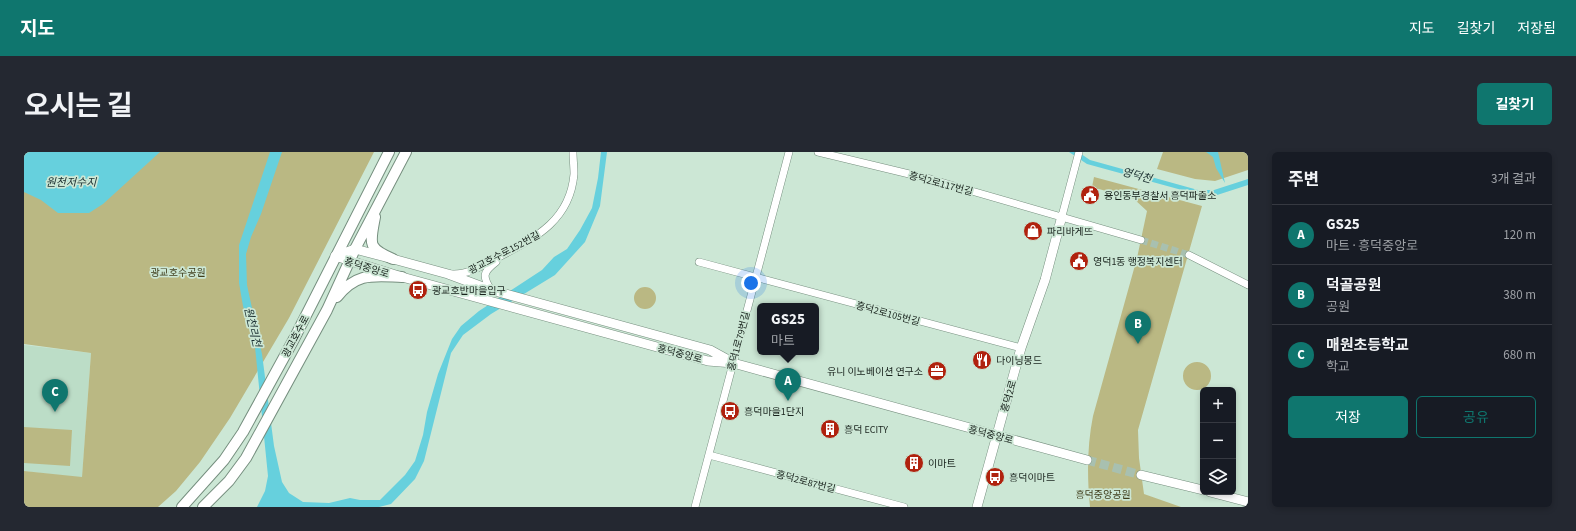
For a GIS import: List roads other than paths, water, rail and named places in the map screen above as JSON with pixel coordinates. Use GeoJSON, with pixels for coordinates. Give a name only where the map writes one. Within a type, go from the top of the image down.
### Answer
{"type":"FeatureCollection","features":[{"type":"Feature","properties":{"kind":"main road","name":"광교호수로"},"geometry":{"type":"LineString","coordinates":[[182,507],[224,460],[243,432],[294,339],[389,152]]}},
{"type":"Feature","properties":{"kind":"main road","name":"광교호수로"},"geometry":{"type":"LineString","coordinates":[[203,507],[229,481],[246,458],[327,310],[350,262],[354,249],[406,152]]}},
{"type":"Feature","properties":{"kind":"main road"},"geometry":{"type":"LineString","coordinates":[[376,209],[371,239],[373,246],[379,253],[393,259]]}},
{"type":"Feature","properties":{"kind":"main road"},"geometry":{"type":"LineString","coordinates":[[327,310],[345,287],[357,279],[373,276],[402,277]]}},
{"type":"Feature","properties":{"kind":"street","name":"광교호수로152번길"},"geometry":{"type":"LineString","coordinates":[[448,274],[459,275],[472,271],[535,238],[546,229],[554,221],[569,196],[574,174],[573,152]]}},
{"type":"Feature","properties":{"kind":"street","name":"흥덕1로79번길"},"geometry":{"type":"LineString","coordinates":[[696,507],[732,363],[789,152]]}},
{"type":"Feature","properties":{"kind":"street","name":"흥덕2로117번길"},"geometry":{"type":"LineString","coordinates":[[818,152],[930,179],[1141,240]]}},
{"type":"Feature","properties":{"kind":"street"},"geometry":{"type":"LineString","coordinates":[[1062,216],[1079,152]]}},
{"type":"Feature","properties":{"kind":"street","name":"흥덕2로"},"geometry":{"type":"LineString","coordinates":[[977,507],[1022,348],[1045,280],[1062,216]]}},
{"type":"Feature","properties":{"kind":"street","name":"흥덕중앙로"},"geometry":{"type":"LineString","coordinates":[[335,256],[354,249],[393,259],[448,274],[491,290],[710,350],[732,363]]}},
{"type":"Feature","properties":{"kind":"street"},"geometry":{"type":"LineString","coordinates":[[491,290],[485,279],[486,271],[511,251]]}},
{"type":"Feature","properties":{"kind":"street"},"geometry":{"type":"LineString","coordinates":[[1189,255],[1248,285]]}},
{"type":"Feature","properties":{"kind":"street","name":"흥덕중앙로"},"geometry":{"type":"LineString","coordinates":[[335,256],[350,262],[478,299],[708,361],[732,363],[1088,460]]}},
{"type":"Feature","properties":{"kind":"street","name":"흥덕2로105번길"},"geometry":{"type":"LineString","coordinates":[[699,262],[1022,348]]}},
{"type":"Feature","properties":{"kind":"street","name":"흥덕2로87번길"},"geometry":{"type":"LineString","coordinates":[[709,455],[904,507]]}},
{"type":"Feature","properties":{"kind":"street"},"geometry":{"type":"LineString","coordinates":[[1141,475],[1200,489]]}},
{"type":"Feature","properties":{"kind":"street"},"geometry":{"type":"LineString","coordinates":[[1221,495],[1248,502]]}},
{"type":"Feature","properties":{"kind":"water","name":"원천저수지"},"geometry":{"type":"Polygon","coordinates":[[[24,152],[160,152],[103,204],[89,213],[58,213],[41,200],[24,192],[24,152]]]}},
{"type":"Feature","properties":{"kind":"water","name":"원천리천"},"geometry":{"type":"Polygon","coordinates":[[[270,152],[282,152],[246,254],[247,285],[262,354],[274,446],[282,482],[289,493],[303,502],[329,503],[350,498],[360,500],[380,500],[405,475],[415,461],[438,374],[452,339],[461,326],[479,311],[542,270],[554,257],[567,249],[580,230],[592,208],[601,152],[607,152],[600,206],[585,242],[555,275],[491,314],[463,335],[451,353],[424,461],[415,479],[391,504],[379,507],[257,507],[265,491],[268,476],[255,347],[243,306],[239,283],[239,245],[270,152]]]}},
{"type":"Feature","properties":{"kind":"water","name":"영덕천"},"geometry":{"type":"Polygon","coordinates":[[[1069,152],[1078,152],[1090,160],[1198,190],[1214,190],[1248,179],[1248,185],[1214,196],[1200,195],[1087,164],[1069,152]]]}},
{"type":"Feature","properties":{"kind":"water"},"geometry":{"type":"Polygon","coordinates":[[[1206,152],[1218,152],[1225,183],[1216,168],[1213,157],[1206,152]]]}},
{"type":"Feature","properties":{"kind":"tunnel"},"geometry":{"type":"LineString","coordinates":[[1141,240],[1189,255]]}},
{"type":"Feature","properties":{"kind":"tunnel"},"geometry":{"type":"LineString","coordinates":[[1087,460],[1141,475]]}},
{"type":"Feature","properties":{"kind":"place","name":"용인동부경찰서 흥덕파출소"},"geometry":{"type":"Point","coordinates":[1090,195]}},
{"type":"Feature","properties":{"kind":"place","name":"파리바게뜨"},"geometry":{"type":"Point","coordinates":[1033,231]}},
{"type":"Feature","properties":{"kind":"place","name":"영덕1동 행정복지센터"},"geometry":{"type":"Point","coordinates":[1079,261]}},
{"type":"Feature","properties":{"kind":"place","name":"광교호반마을입구"},"geometry":{"type":"Point","coordinates":[418,290]}},
{"type":"Feature","properties":{"kind":"place","name":"덕골공원"},"geometry":{"type":"Point","coordinates":[1138,344]}},
{"type":"Feature","properties":{"kind":"place","name":"다이닝몽드"},"geometry":{"type":"Point","coordinates":[982,360]}},
{"type":"Feature","properties":{"kind":"place","name":"유니 이노베이션 연구소"},"geometry":{"type":"Point","coordinates":[937,371]}},
{"type":"Feature","properties":{"kind":"place","name":"GS25"},"geometry":{"type":"Point","coordinates":[788,401]}},
{"type":"Feature","properties":{"kind":"place","name":"흥덕마을1단지"},"geometry":{"type":"Point","coordinates":[730,411]}},
{"type":"Feature","properties":{"kind":"place","name":"매원초등학교"},"geometry":{"type":"Point","coordinates":[55,412]}},
{"type":"Feature","properties":{"kind":"place","name":"흥덕 ECITY"},"geometry":{"type":"Point","coordinates":[830,429]}},
{"type":"Feature","properties":{"kind":"place","name":"이마트"},"geometry":{"type":"Point","coordinates":[914,463]}},
{"type":"Feature","properties":{"kind":"place","name":"흥덕이마트"},"geometry":{"type":"Point","coordinates":[995,477]}},
{"type":"Feature","properties":{"kind":"park label","name":"광교호수공원"},"geometry":{"type":"Point","coordinates":[178,272]}},
{"type":"Feature","properties":{"kind":"park label","name":"흥덕중앙공원"},"geometry":{"type":"Point","coordinates":[1103,494]}}]}
